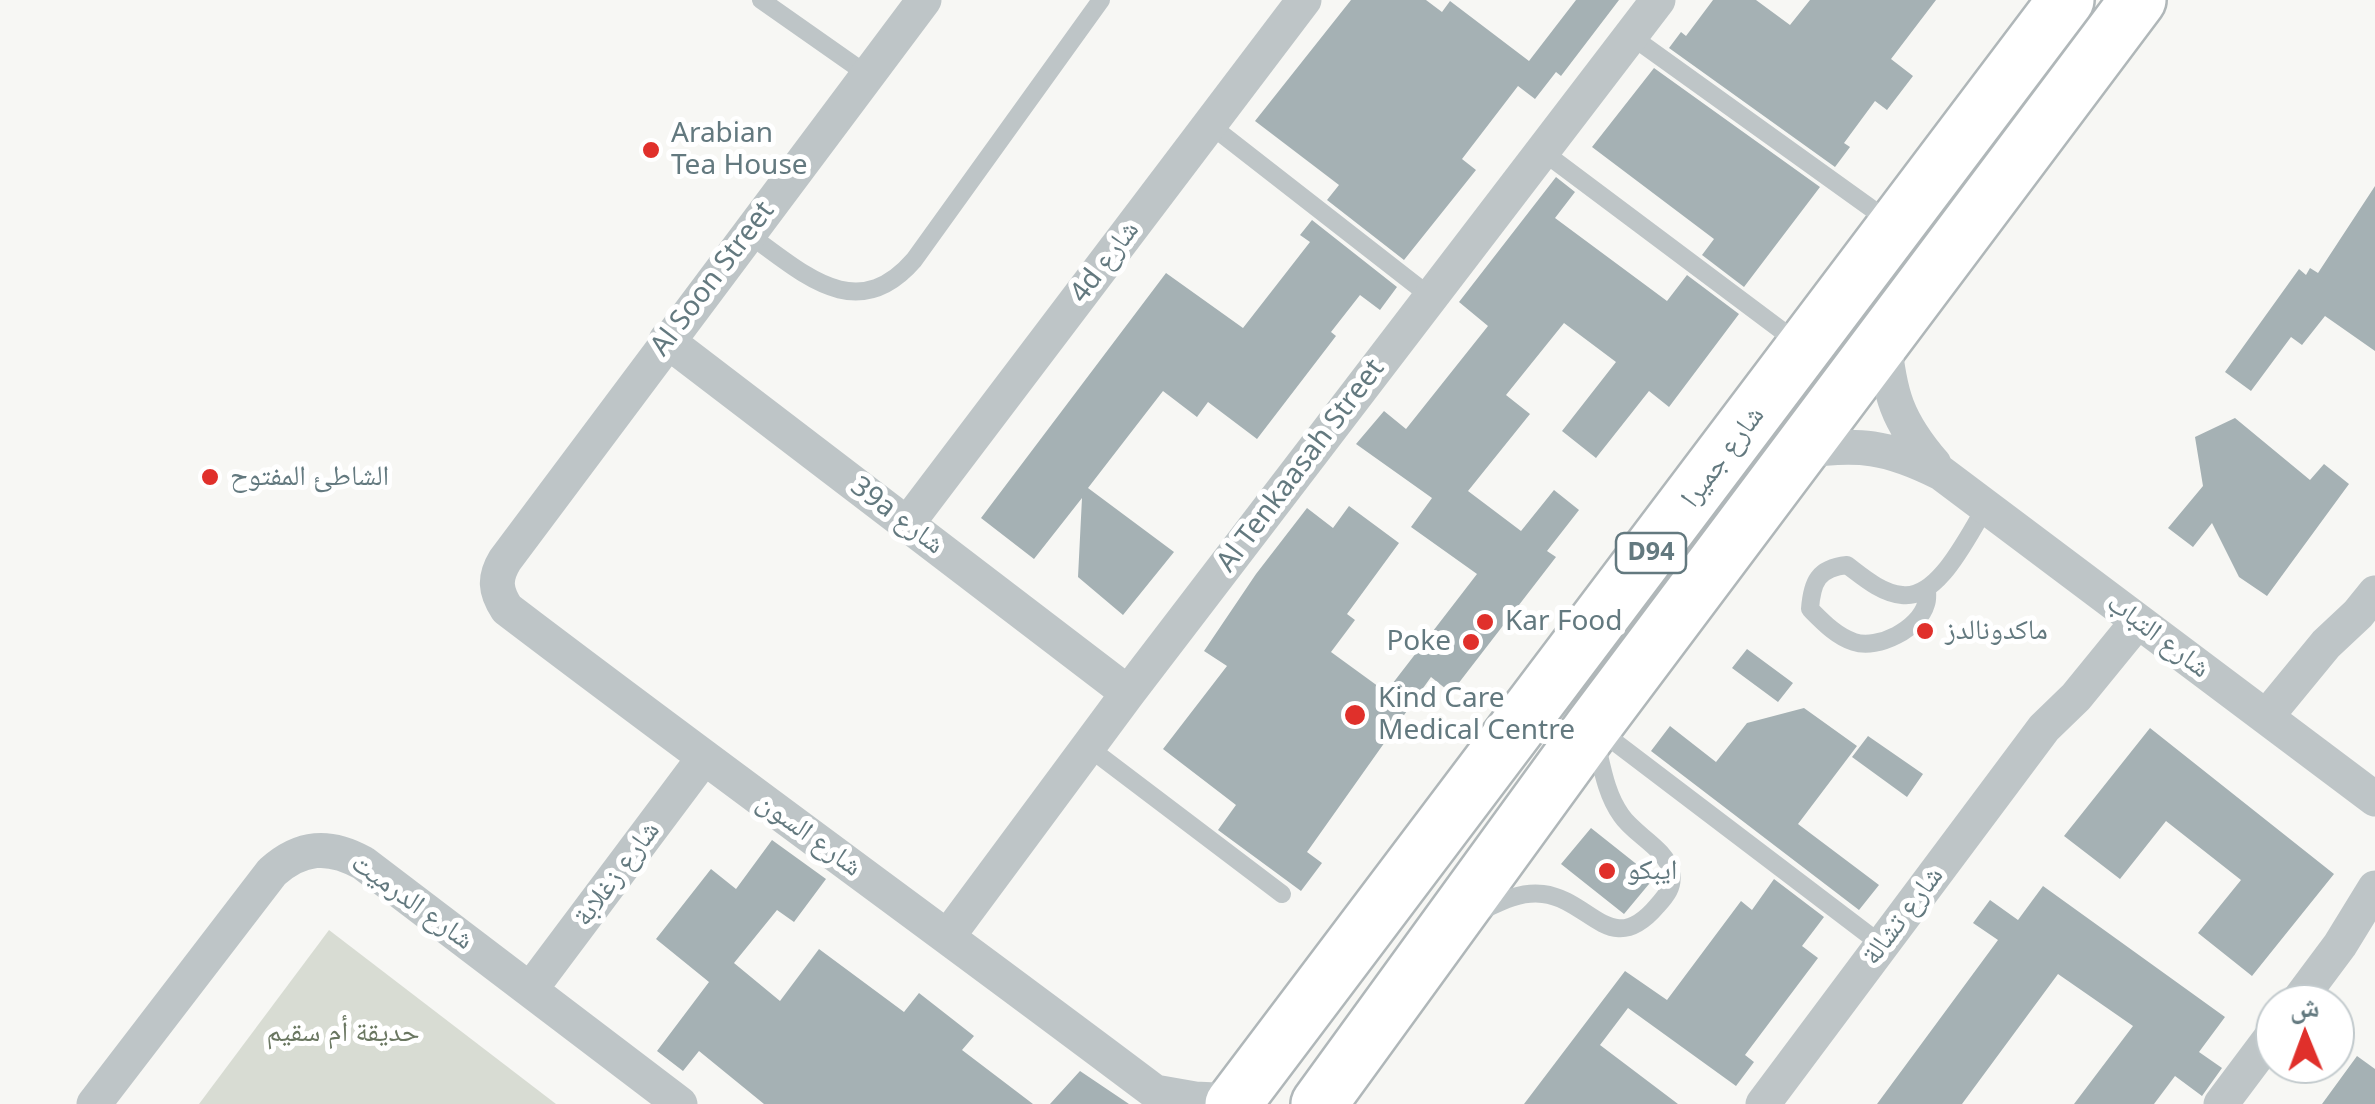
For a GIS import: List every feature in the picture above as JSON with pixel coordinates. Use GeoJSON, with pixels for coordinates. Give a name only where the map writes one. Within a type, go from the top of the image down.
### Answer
{"type":"FeatureCollection","features":[{"type":"Feature","properties":{"kind":"main road","name":"شارع جميرا"},"geometry":{"type":"LineString","coordinates":[[1235,1102],[2066,0]]}},
{"type":"Feature","properties":{"kind":"main road","name":"D94"},"geometry":{"type":"LineString","coordinates":[[1318,1104],[1593,727],[2138,0]]}},
{"type":"Feature","properties":{"kind":"street","name":"Al Soon Street"},"geometry":{"type":"LineString","coordinates":[[505,560],[924,0]]}},
{"type":"Feature","properties":{"kind":"street","name":"4d شارع"},"geometry":{"type":"LineString","coordinates":[[907,524],[1304,0]]}},
{"type":"Feature","properties":{"kind":"street","name":"Al Tenkaasah Street"},"geometry":{"type":"LineString","coordinates":[[948,936],[1128,692],[1658,0]]}},
{"type":"Feature","properties":{"kind":"street","name":"شارع التباب"},"geometry":{"type":"LineString","coordinates":[[1884,338],[1897,412],[1914,441],[1941,473]]}},
{"type":"Feature","properties":{"kind":"street","name":"39a شارع"},"geometry":{"type":"LineString","coordinates":[[666,340],[1128,692]]}},
{"type":"Feature","properties":{"kind":"street","name":"شارع التباب"},"geometry":{"type":"LineString","coordinates":[[1800,451],[1873,446],[1905,455],[1941,473],[2375,799]]}},
{"type":"Feature","properties":{"kind":"street","name":"شارع السون"},"geometry":{"type":"LineString","coordinates":[[505,560],[496,585],[507,609],[704,759],[948,936],[1156,1098],[1235,1102]]}},
{"type":"Feature","properties":{"kind":"street"},"geometry":{"type":"LineString","coordinates":[[2277,725],[2339,653],[2366,603]]}},
{"type":"Feature","properties":{"kind":"street","name":"شارع تشالة"},"geometry":{"type":"LineString","coordinates":[[1763,1104],[2044,728],[2076,697],[2127,613]]}},
{"type":"Feature","properties":{"kind":"street","name":"شارع زغلابة"},"geometry":{"type":"LineString","coordinates":[[530,990],[704,759]]}},
{"type":"Feature","properties":{"kind":"street","name":"شارع الدرميت"},"geometry":{"type":"LineString","coordinates":[[94,1104],[272,872],[298,853],[321,848],[343,852],[363,863],[680,1104]]}},
{"type":"Feature","properties":{"kind":"street"},"geometry":{"type":"LineString","coordinates":[[2311,984],[2375,888]]}},
{"type":"Feature","properties":{"kind":"street"},"geometry":{"type":"LineString","coordinates":[[2340,945],[2375,916]]}},
{"type":"Feature","properties":{"kind":"street"},"geometry":{"type":"LineString","coordinates":[[2222,1104],[2255,1059]]}},
{"type":"Feature","properties":{"kind":"lane"},"geometry":{"type":"LineString","coordinates":[[761,0],[868,75]]}},
{"type":"Feature","properties":{"kind":"lane"},"geometry":{"type":"LineString","coordinates":[[748,234],[819,283],[836,290],[871,290],[888,284],[914,260],[1102,0]]}},
{"type":"Feature","properties":{"kind":"lane"},"geometry":{"type":"LineString","coordinates":[[1631,36],[1897,228]]}},
{"type":"Feature","properties":{"kind":"lane"},"geometry":{"type":"LineString","coordinates":[[1210,124],[1431,296]]}},
{"type":"Feature","properties":{"kind":"lane"},"geometry":{"type":"LineString","coordinates":[[1542,152],[1805,348]]}},
{"type":"Feature","properties":{"kind":"lane"},"geometry":{"type":"LineString","coordinates":[[1928,588],[1926,606],[1909,625],[1884,643],[1857,644],[1832,631],[1810,609],[1813,583],[1834,566],[1846,565],[1874,585],[1904,596],[1928,588],[1943,574],[1986,506]]}},
{"type":"Feature","properties":{"kind":"lane"},"geometry":{"type":"LineString","coordinates":[[1445,928],[1504,900],[1530,894],[1556,897],[1604,926],[1624,929],[1643,922],[1668,894],[1672,878],[1667,862],[1616,806],[1593,727]]}},
{"type":"Feature","properties":{"kind":"lane"},"geometry":{"type":"LineString","coordinates":[[1593,727],[1882,944]]}},
{"type":"Feature","properties":{"kind":"lane"},"geometry":{"type":"LineString","coordinates":[[1088,747],[1282,894]]}},
{"type":"Feature","properties":{"kind":"green space","name":"حديقة أم سقيم"},"geometry":{"type":"Polygon","coordinates":[[[329,930],[556,1104],[199,1104],[329,930]]]}},
{"type":"Feature","properties":{"kind":"building"},"geometry":{"type":"Polygon","coordinates":[[[1351,0],[1426,0],[1442,12],[1450,1],[1529,61],[1576,0],[1619,0],[1561,76],[1556,72],[1535,99],[1518,86],[1462,159],[1476,170],[1404,260],[1327,200],[1339,185],[1255,121],[1351,0]]]}},
{"type":"Feature","properties":{"kind":"building"},"geometry":{"type":"Polygon","coordinates":[[[1713,0],[1756,0],[1790,25],[1810,0],[1936,0],[1891,59],[1913,76],[1887,110],[1875,101],[1844,143],[1850,147],[1835,167],[1669,48],[1681,32],[1686,36],[1713,0]]]}},
{"type":"Feature","properties":{"kind":"building"},"geometry":{"type":"Polygon","coordinates":[[[1654,68],[1820,187],[1744,287],[1702,255],[1714,239],[1592,147],[1654,68]]]}},
{"type":"Feature","properties":{"kind":"building"},"geometry":{"type":"Polygon","coordinates":[[[1556,177],[1575,192],[1555,218],[1667,301],[1687,275],[1739,314],[1669,407],[1649,391],[1596,458],[1562,431],[1616,362],[1564,323],[1506,395],[1530,414],[1468,491],[1521,531],[1554,490],[1579,510],[1547,551],[1556,557],[1451,693],[1431,677],[1307,852],[1322,863],[1301,891],[1218,830],[1236,805],[1163,749],[1227,666],[1204,651],[1307,508],[1333,528],[1349,506],[1399,543],[1347,614],[1355,620],[1331,652],[1386,692],[1477,574],[1411,527],[1432,498],[1356,444],[1384,411],[1406,429],[1488,326],[1459,302],[1556,177]]]}},
{"type":"Feature","properties":{"kind":"building"},"geometry":{"type":"Polygon","coordinates":[[[2375,186],[2375,351],[2325,316],[2302,345],[2291,337],[2251,391],[2225,372],[2299,269],[2306,275],[2310,268],[2318,273],[2375,186]]]}},
{"type":"Feature","properties":{"kind":"building"},"geometry":{"type":"Polygon","coordinates":[[[1312,220],[1397,287],[1380,310],[1360,295],[1331,332],[1336,336],[1257,439],[1208,402],[1197,417],[1163,391],[1088,488],[1174,552],[1123,615],[1078,577],[1082,498],[1034,559],[981,518],[1166,273],[1243,328],[1310,242],[1300,235],[1312,220]]]}},
{"type":"Feature","properties":{"kind":"building"},"geometry":{"type":"Polygon","coordinates":[[[2235,418],[2310,480],[2324,464],[2349,484],[2267,596],[2239,577],[2212,523],[2193,547],[2168,528],[2203,486],[2195,437],[2235,418]]]}},
{"type":"Feature","properties":{"kind":"building"},"geometry":{"type":"Polygon","coordinates":[[[1747,649],[1793,683],[1778,702],[1732,668],[1747,649]]]}},
{"type":"Feature","properties":{"kind":"building"},"geometry":{"type":"Polygon","coordinates":[[[1804,708],[1857,746],[1798,824],[1879,885],[1859,910],[1651,751],[1670,726],[1716,762],[1747,723],[1804,708]]]}},
{"type":"Feature","properties":{"kind":"building"},"geometry":{"type":"Polygon","coordinates":[[[2150,728],[2334,874],[2252,976],[2198,933],[2241,880],[2166,821],[2120,879],[2064,836],[2150,728]]]}},
{"type":"Feature","properties":{"kind":"building"},"geometry":{"type":"Polygon","coordinates":[[[1868,736],[1923,774],[1907,797],[1852,757],[1868,736]]]}},
{"type":"Feature","properties":{"kind":"building","name":"ايبكو"},"geometry":{"type":"Polygon","coordinates":[[[1591,828],[1654,878],[1624,914],[1561,864],[1591,828]]]}},
{"type":"Feature","properties":{"kind":"building"},"geometry":{"type":"Polygon","coordinates":[[[772,840],[826,879],[794,922],[777,910],[734,963],[780,1001],[819,949],[904,1012],[919,993],[974,1036],[962,1050],[1033,1104],[764,1104],[699,1051],[683,1071],[657,1051],[709,982],[656,939],[711,869],[736,889],[772,840]]]}},
{"type":"Feature","properties":{"kind":"building"},"geometry":{"type":"Polygon","coordinates":[[[1774,879],[1824,917],[1802,946],[1818,958],[1745,1055],[1754,1062],[1736,1086],[1628,1008],[1600,1045],[1678,1104],[1524,1104],[1625,971],[1667,1000],[1741,901],[1752,910],[1774,879]]]}},
{"type":"Feature","properties":{"kind":"building"},"geometry":{"type":"Polygon","coordinates":[[[2043,886],[2225,1017],[2199,1052],[2222,1068],[2202,1096],[2175,1076],[2154,1104],[2074,1104],[2133,1026],[2058,974],[1962,1104],[1877,1104],[1998,940],[1973,923],[1990,900],[2018,920],[2043,886]]]}},
{"type":"Feature","properties":{"kind":"building"},"geometry":{"type":"Polygon","coordinates":[[[2357,1056],[2375,1069],[2375,1104],[2322,1104],[2337,1084],[2355,1084],[2357,1056]]]}},
{"type":"Feature","properties":{"kind":"building"},"geometry":{"type":"Polygon","coordinates":[[[1080,1071],[1129,1104],[1050,1104],[1080,1071]]]}},
{"type":"Feature","properties":{"kind":"place","name":"Arabian Tea House"},"geometry":{"type":"Point","coordinates":[651,150]}},
{"type":"Feature","properties":{"kind":"place","name":"الشاطئ المفتوح"},"geometry":{"type":"Point","coordinates":[210,477]}},
{"type":"Feature","properties":{"kind":"place","name":"Kar Food"},"geometry":{"type":"Point","coordinates":[1485,622]}},
{"type":"Feature","properties":{"kind":"place","name":"ماكدونالدز"},"geometry":{"type":"Point","coordinates":[1925,631]}},
{"type":"Feature","properties":{"kind":"place","name":"Poke"},"geometry":{"type":"Point","coordinates":[1471,642]}},
{"type":"Feature","properties":{"kind":"place","name":"Kind Care Medical Centre"},"geometry":{"type":"Point","coordinates":[1355,715]}},
{"type":"Feature","properties":{"kind":"place","name":"ايبكو"},"geometry":{"type":"Point","coordinates":[1607,871]}}]}
